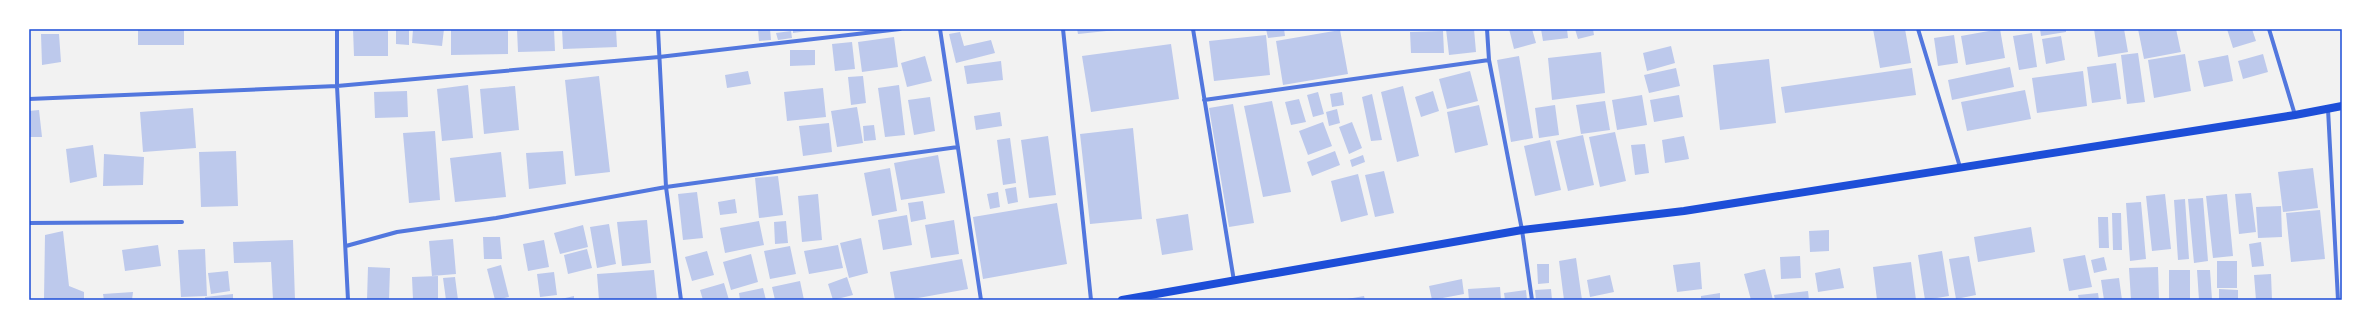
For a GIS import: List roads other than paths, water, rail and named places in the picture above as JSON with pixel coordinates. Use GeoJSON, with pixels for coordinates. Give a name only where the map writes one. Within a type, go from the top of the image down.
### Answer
{"type":"FeatureCollection","features":[{"type":"Feature","properties":{"kind":"main road"},"geometry":{"type":"LineString","coordinates":[[1122,300],[1234,282],[1522,230],[1684,211],[2295,116],[2342,106]]}},
{"type":"Feature","properties":{"kind":"street"},"geometry":{"type":"LineString","coordinates":[[337,29],[337,86],[348,300]]}},
{"type":"Feature","properties":{"kind":"street"},"geometry":{"type":"LineString","coordinates":[[658,29],[666,187],[681,300]]}},
{"type":"Feature","properties":{"kind":"street"},"geometry":{"type":"LineString","coordinates":[[29,99],[337,86],[659,57],[900,29]]}},
{"type":"Feature","properties":{"kind":"street"},"geometry":{"type":"LineString","coordinates":[[940,29],[981,300]]}},
{"type":"Feature","properties":{"kind":"street"},"geometry":{"type":"LineString","coordinates":[[1063,29],[1091,300]]}},
{"type":"Feature","properties":{"kind":"street"},"geometry":{"type":"LineString","coordinates":[[1193,29],[1234,282]]}},
{"type":"Feature","properties":{"kind":"street"},"geometry":{"type":"LineString","coordinates":[[1487,29],[1490,60],[1522,230],[1532,300]]}},
{"type":"Feature","properties":{"kind":"street"},"geometry":{"type":"LineString","coordinates":[[1918,29],[1960,168]]}},
{"type":"Feature","properties":{"kind":"street"},"geometry":{"type":"LineString","coordinates":[[2269,29],[2295,116]]}},
{"type":"Feature","properties":{"kind":"street"},"geometry":{"type":"LineString","coordinates":[[1204,100],[1490,60]]}},
{"type":"Feature","properties":{"kind":"street"},"geometry":{"type":"LineString","coordinates":[[2328,109],[2338,300]]}},
{"type":"Feature","properties":{"kind":"street"},"geometry":{"type":"LineString","coordinates":[[346,246],[397,232],[496,218],[666,187],[958,147]]}},
{"type":"Feature","properties":{"kind":"street"},"geometry":{"type":"LineString","coordinates":[[29,223],[182,222]]}}]}
